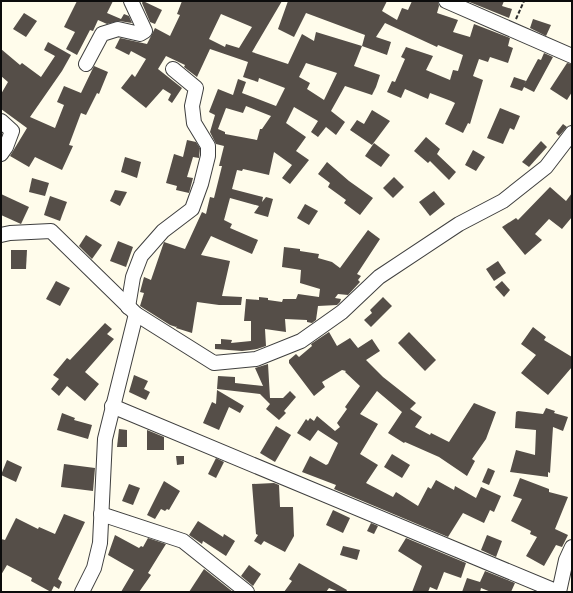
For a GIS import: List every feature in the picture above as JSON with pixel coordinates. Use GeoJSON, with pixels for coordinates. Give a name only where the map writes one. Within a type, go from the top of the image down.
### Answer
{"type":"FeatureCollection","features":[{"type":"Feature","properties":{"kind":"street"},"geometry":{"type":"LineString","coordinates":[[86,64],[102,34],[118,29],[140,34],[145,31],[131,1]]}},
{"type":"Feature","properties":{"kind":"street"},"geometry":{"type":"LineString","coordinates":[[446,1],[572,56]]}},
{"type":"Feature","properties":{"kind":"street"},"geometry":{"type":"LineString","coordinates":[[82,592],[94,568],[100,543],[105,439],[132,311],[133,277],[141,256],[163,232],[192,209],[201,184],[208,156],[208,146],[194,123],[192,106],[196,88],[173,69]]}},
{"type":"Feature","properties":{"kind":"street"},"geometry":{"type":"LineString","coordinates":[[1,121],[12,131],[6,147],[1,154]]}},
{"type":"Feature","properties":{"kind":"street"},"geometry":{"type":"LineString","coordinates":[[1,235],[10,233],[51,231],[132,311],[214,363],[256,359],[301,341],[342,312],[379,277],[459,224],[503,201],[546,167],[572,133]]}},
{"type":"Feature","properties":{"kind":"street"},"geometry":{"type":"LineString","coordinates":[[112,406],[558,592],[571,551]]}},
{"type":"Feature","properties":{"kind":"street"},"geometry":{"type":"LineString","coordinates":[[101,514],[183,541],[247,592]]}},
{"type":"Feature","properties":{"kind":"path"},"geometry":{"type":"LineString","coordinates":[[512,30],[524,1]]}},
{"type":"Feature","properties":{"kind":"building"},"geometry":{"type":"Polygon","coordinates":[[[77,1],[113,1],[107,13],[121,19],[124,14],[129,16],[132,23],[119,21],[107,24],[98,20],[93,31],[90,30],[77,55],[66,49],[75,32],[64,27],[77,1]]]}},
{"type":"Feature","properties":{"kind":"building"},"geometry":{"type":"Polygon","coordinates":[[[143,1],[162,10],[155,24],[150,22],[142,3],[143,1]]]}},
{"type":"Feature","properties":{"kind":"building"},"geometry":{"type":"Polygon","coordinates":[[[182,1],[282,1],[252,52],[288,64],[302,34],[314,41],[316,32],[362,46],[354,66],[380,75],[372,95],[345,86],[331,111],[345,122],[336,135],[326,127],[318,137],[311,132],[318,121],[294,107],[286,123],[306,137],[296,151],[309,160],[290,184],[282,178],[292,165],[274,152],[269,175],[243,169],[242,171],[237,170],[232,189],[263,197],[262,202],[266,197],[273,199],[268,217],[254,213],[259,206],[230,198],[224,220],[232,224],[230,228],[258,240],[252,254],[211,236],[201,255],[230,261],[222,296],[242,297],[241,305],[219,305],[197,302],[192,333],[176,328],[177,326],[170,325],[140,306],[144,293],[140,292],[144,277],[151,280],[164,242],[185,249],[202,212],[206,214],[210,197],[214,198],[222,166],[219,166],[224,146],[216,144],[210,132],[215,115],[209,112],[218,89],[233,95],[238,79],[246,82],[242,93],[276,106],[285,88],[259,78],[258,82],[243,77],[248,62],[210,49],[197,77],[184,67],[185,65],[166,56],[158,69],[182,88],[172,103],[168,100],[171,94],[163,89],[146,108],[121,88],[132,74],[135,77],[146,59],[131,51],[129,55],[115,48],[120,38],[147,44],[155,28],[170,36],[180,15],[177,14],[182,1]],[[221,14],[209,39],[225,47],[226,44],[239,48],[252,27],[221,14]],[[306,63],[299,77],[310,83],[307,89],[324,100],[337,73],[306,63]],[[246,106],[243,113],[226,108],[218,129],[225,132],[225,134],[257,140],[260,129],[262,129],[271,116],[246,106]]]}},
{"type":"Feature","properties":{"kind":"building"},"geometry":{"type":"Polygon","coordinates":[[[288,1],[387,1],[382,11],[397,20],[402,8],[408,10],[412,1],[438,1],[439,6],[437,13],[458,20],[453,32],[470,37],[474,24],[510,38],[508,46],[513,48],[508,63],[490,57],[488,62],[479,59],[473,76],[483,80],[470,124],[468,123],[463,133],[445,124],[455,103],[430,93],[428,99],[405,89],[401,98],[387,92],[392,81],[395,82],[405,59],[401,57],[406,47],[433,56],[426,70],[450,80],[453,70],[458,71],[463,55],[438,45],[437,47],[385,23],[376,37],[391,42],[387,55],[362,46],[365,35],[306,13],[294,37],[278,29],[288,1]]]}},
{"type":"Feature","properties":{"kind":"building"},"geometry":{"type":"Polygon","coordinates":[[[467,1],[504,1],[502,6],[512,9],[509,18],[467,1]]]}},
{"type":"Feature","properties":{"kind":"building"},"geometry":{"type":"Polygon","coordinates":[[[24,13],[37,21],[26,37],[13,29],[24,13]]]}},
{"type":"Feature","properties":{"kind":"building"},"geometry":{"type":"Polygon","coordinates":[[[533,19],[551,25],[546,36],[530,28],[533,19]]]}},
{"type":"Feature","properties":{"kind":"building"},"geometry":{"type":"Polygon","coordinates":[[[48,42],[71,55],[62,71],[30,117],[55,128],[64,105],[57,102],[64,86],[81,93],[94,66],[108,72],[99,94],[97,93],[86,115],[81,113],[69,145],[73,146],[62,170],[35,157],[29,167],[10,156],[27,128],[1,109],[1,94],[8,82],[1,76],[1,49],[20,65],[22,63],[41,77],[55,56],[44,50],[48,42]]]}},
{"type":"Feature","properties":{"kind":"building"},"geometry":{"type":"Polygon","coordinates":[[[544,53],[553,57],[534,92],[524,87],[522,91],[510,87],[514,77],[526,81],[524,85],[538,59],[541,60],[544,53]]]}},
{"type":"Feature","properties":{"kind":"building"},"geometry":{"type":"Polygon","coordinates":[[[567,63],[572,64],[572,92],[567,100],[550,89],[567,63]]]}},
{"type":"Feature","properties":{"kind":"building"},"geometry":{"type":"Polygon","coordinates":[[[500,108],[520,116],[514,130],[510,128],[503,144],[487,138],[500,108]]]}},
{"type":"Feature","properties":{"kind":"building"},"geometry":{"type":"Polygon","coordinates":[[[372,110],[390,121],[372,145],[350,130],[357,120],[364,124],[372,110]]]}},
{"type":"Feature","properties":{"kind":"building"},"geometry":{"type":"Polygon","coordinates":[[[563,124],[567,127],[559,136],[556,133],[563,124]]]}},
{"type":"Feature","properties":{"kind":"building"},"geometry":{"type":"Polygon","coordinates":[[[426,137],[440,149],[437,154],[456,172],[449,180],[430,161],[428,163],[414,151],[426,137]]]}},
{"type":"Feature","properties":{"kind":"building"},"geometry":{"type":"Polygon","coordinates":[[[187,140],[196,142],[200,148],[199,158],[193,157],[187,177],[193,178],[189,193],[176,190],[177,186],[166,183],[174,154],[183,157],[187,140]]]}},
{"type":"Feature","properties":{"kind":"building"},"geometry":{"type":"Polygon","coordinates":[[[541,141],[547,147],[529,167],[522,162],[541,141]]]}},
{"type":"Feature","properties":{"kind":"building"},"geometry":{"type":"Polygon","coordinates":[[[374,143],[390,155],[381,167],[365,156],[374,143]]]}},
{"type":"Feature","properties":{"kind":"building"},"geometry":{"type":"Polygon","coordinates":[[[473,150],[485,157],[476,171],[465,165],[473,150]]]}},
{"type":"Feature","properties":{"kind":"building"},"geometry":{"type":"Polygon","coordinates":[[[125,157],[141,162],[137,178],[121,172],[125,157]]]}},
{"type":"Feature","properties":{"kind":"building"},"geometry":{"type":"Polygon","coordinates":[[[327,162],[349,181],[373,198],[360,215],[344,203],[346,200],[328,187],[330,183],[318,174],[327,162]]]}},
{"type":"Feature","properties":{"kind":"building"},"geometry":{"type":"Polygon","coordinates":[[[394,177],[404,187],[393,198],[383,188],[394,177]]]}},
{"type":"Feature","properties":{"kind":"building"},"geometry":{"type":"Polygon","coordinates":[[[32,178],[49,183],[45,196],[29,192],[32,178]]]}},
{"type":"Feature","properties":{"kind":"building"},"geometry":{"type":"Polygon","coordinates":[[[550,187],[566,201],[572,193],[572,217],[562,229],[549,219],[535,234],[542,240],[525,255],[502,227],[516,218],[518,220],[550,187]]]}},
{"type":"Feature","properties":{"kind":"building"},"geometry":{"type":"Polygon","coordinates":[[[115,190],[127,192],[120,206],[110,201],[115,190]]]}},
{"type":"Feature","properties":{"kind":"building"},"geometry":{"type":"Polygon","coordinates":[[[434,191],[445,204],[430,216],[419,202],[434,191]]]}},
{"type":"Feature","properties":{"kind":"building"},"geometry":{"type":"Polygon","coordinates":[[[1,194],[29,207],[21,224],[1,215],[1,194]]]}},
{"type":"Feature","properties":{"kind":"building"},"geometry":{"type":"Polygon","coordinates":[[[50,196],[67,202],[60,221],[44,215],[50,196]]]}},
{"type":"Feature","properties":{"kind":"building"},"geometry":{"type":"Polygon","coordinates":[[[305,204],[318,211],[309,225],[297,218],[305,204]]]}},
{"type":"Feature","properties":{"kind":"building"},"geometry":{"type":"Polygon","coordinates":[[[368,230],[380,239],[357,274],[361,276],[358,280],[360,282],[348,295],[338,294],[335,298],[341,299],[337,305],[318,306],[316,320],[312,323],[307,322],[307,320],[285,319],[286,332],[265,329],[266,346],[242,351],[215,349],[215,344],[221,344],[221,339],[232,340],[231,343],[251,341],[251,321],[244,321],[246,299],[259,300],[259,297],[282,302],[283,299],[296,299],[298,294],[319,297],[320,289],[300,283],[301,270],[282,267],[284,247],[319,254],[318,258],[332,262],[340,268],[368,230]]]}},
{"type":"Feature","properties":{"kind":"building"},"geometry":{"type":"Polygon","coordinates":[[[86,235],[102,245],[92,259],[79,246],[86,235]]]}},
{"type":"Feature","properties":{"kind":"building"},"geometry":{"type":"Polygon","coordinates":[[[118,241],[133,247],[126,267],[110,261],[118,241]]]}},
{"type":"Feature","properties":{"kind":"building"},"geometry":{"type":"Polygon","coordinates":[[[11,250],[27,250],[26,269],[11,269],[11,250]]]}},
{"type":"Feature","properties":{"kind":"building"},"geometry":{"type":"Polygon","coordinates":[[[498,261],[506,273],[494,281],[486,269],[498,261]]]}},
{"type":"Feature","properties":{"kind":"building"},"geometry":{"type":"Polygon","coordinates":[[[56,281],[70,288],[60,306],[46,299],[56,281]]]}},
{"type":"Feature","properties":{"kind":"building"},"geometry":{"type":"Polygon","coordinates":[[[502,281],[510,290],[504,297],[495,287],[502,281]]]}},
{"type":"Feature","properties":{"kind":"building"},"geometry":{"type":"Polygon","coordinates":[[[383,297],[392,306],[371,327],[364,320],[372,313],[370,310],[383,297]]]}},
{"type":"Feature","properties":{"kind":"building"},"geometry":{"type":"Polygon","coordinates":[[[105,323],[112,329],[107,334],[114,339],[85,372],[99,384],[85,401],[67,386],[59,396],[51,389],[59,379],[53,375],[67,358],[70,360],[105,323]]]}},
{"type":"Feature","properties":{"kind":"building"},"geometry":{"type":"Polygon","coordinates":[[[533,327],[546,337],[544,340],[572,357],[572,367],[548,395],[521,373],[536,355],[521,344],[533,327]]]}},
{"type":"Feature","properties":{"kind":"building"},"geometry":{"type":"Polygon","coordinates":[[[329,332],[337,346],[350,338],[358,348],[372,339],[380,351],[366,360],[383,377],[416,403],[410,409],[422,417],[415,427],[430,435],[431,433],[449,442],[474,403],[496,412],[486,439],[472,459],[475,461],[467,476],[439,457],[405,442],[404,443],[388,433],[402,412],[377,391],[360,414],[378,424],[360,454],[378,465],[366,483],[393,497],[396,492],[418,506],[428,487],[431,489],[436,480],[454,490],[455,486],[476,498],[481,487],[501,496],[494,512],[490,510],[484,523],[463,513],[448,537],[334,489],[336,485],[302,472],[310,456],[326,465],[328,464],[338,443],[318,430],[310,441],[297,433],[306,419],[308,421],[310,418],[314,421],[317,416],[335,431],[340,427],[337,423],[347,409],[345,407],[360,386],[345,372],[346,371],[342,370],[322,382],[325,387],[314,396],[289,363],[289,360],[296,354],[299,357],[312,346],[311,344],[329,332]]]}},
{"type":"Feature","properties":{"kind":"building"},"geometry":{"type":"Polygon","coordinates":[[[409,332],[436,360],[425,371],[398,343],[409,332]]]}},
{"type":"Feature","properties":{"kind":"building"},"geometry":{"type":"Polygon","coordinates":[[[268,364],[270,398],[283,398],[290,391],[296,397],[284,411],[286,413],[279,420],[266,409],[270,404],[260,394],[217,389],[218,376],[235,377],[235,383],[263,386],[255,368],[268,364]]]}},
{"type":"Feature","properties":{"kind":"building"},"geometry":{"type":"Polygon","coordinates":[[[134,375],[148,381],[144,389],[150,392],[146,400],[129,392],[134,375]]]}},
{"type":"Feature","properties":{"kind":"building"},"geometry":{"type":"Polygon","coordinates":[[[217,390],[244,406],[240,413],[229,407],[219,430],[203,423],[212,402],[216,404],[217,390]]]}},
{"type":"Feature","properties":{"kind":"building"},"geometry":{"type":"Polygon","coordinates":[[[546,408],[555,411],[554,413],[568,417],[563,431],[553,427],[550,473],[548,472],[548,477],[510,472],[516,450],[535,455],[536,430],[515,428],[516,412],[543,414],[546,408]]]}},
{"type":"Feature","properties":{"kind":"building"},"geometry":{"type":"Polygon","coordinates":[[[62,413],[75,418],[74,420],[92,425],[88,439],[57,430],[62,413]]]}},
{"type":"Feature","properties":{"kind":"building"},"geometry":{"type":"Polygon","coordinates":[[[276,426],[291,435],[275,462],[260,453],[276,426]]]}},
{"type":"Feature","properties":{"kind":"building"},"geometry":{"type":"Polygon","coordinates":[[[119,429],[127,430],[127,447],[117,447],[119,429]]]}},
{"type":"Feature","properties":{"kind":"building"},"geometry":{"type":"Polygon","coordinates":[[[147,430],[164,437],[164,450],[147,450],[147,430]]]}},
{"type":"Feature","properties":{"kind":"building"},"geometry":{"type":"Polygon","coordinates":[[[392,454],[410,465],[402,478],[384,467],[392,454]]]}},
{"type":"Feature","properties":{"kind":"building"},"geometry":{"type":"Polygon","coordinates":[[[176,456],[184,456],[184,464],[177,465],[176,456]]]}},
{"type":"Feature","properties":{"kind":"building"},"geometry":{"type":"Polygon","coordinates":[[[216,458],[224,462],[216,478],[208,474],[216,458]]]}},
{"type":"Feature","properties":{"kind":"building"},"geometry":{"type":"Polygon","coordinates":[[[7,460],[22,467],[16,482],[1,475],[7,460]]]}},
{"type":"Feature","properties":{"kind":"building"},"geometry":{"type":"Polygon","coordinates":[[[64,464],[95,468],[93,491],[61,487],[64,464]]]}},
{"type":"Feature","properties":{"kind":"building"},"geometry":{"type":"Polygon","coordinates":[[[488,468],[495,471],[489,485],[482,482],[488,468]]]}},
{"type":"Feature","properties":{"kind":"building"},"geometry":{"type":"Polygon","coordinates":[[[520,478],[549,489],[549,492],[568,497],[555,529],[568,535],[562,547],[556,545],[544,566],[526,556],[537,537],[530,534],[531,531],[511,521],[522,499],[513,496],[520,478]]]}},
{"type":"Feature","properties":{"kind":"building"},"geometry":{"type":"Polygon","coordinates":[[[164,481],[180,491],[169,510],[167,509],[165,511],[161,509],[155,519],[147,515],[164,481]]]}},
{"type":"Feature","properties":{"kind":"building"},"geometry":{"type":"Polygon","coordinates":[[[274,483],[279,485],[280,507],[293,507],[294,536],[285,552],[264,541],[261,545],[254,541],[258,535],[256,534],[252,484],[274,483]]]}},
{"type":"Feature","properties":{"kind":"building"},"geometry":{"type":"Polygon","coordinates":[[[129,484],[140,488],[133,505],[122,501],[129,484]]]}},
{"type":"Feature","properties":{"kind":"building"},"geometry":{"type":"Polygon","coordinates":[[[333,510],[350,518],[343,533],[326,525],[333,510]]]}},
{"type":"Feature","properties":{"kind":"building"},"geometry":{"type":"Polygon","coordinates":[[[64,514],[85,522],[58,579],[62,582],[59,589],[54,586],[51,592],[31,581],[32,578],[7,565],[1,575],[1,539],[5,540],[16,518],[38,529],[39,527],[55,534],[64,514]]]}},
{"type":"Feature","properties":{"kind":"building"},"geometry":{"type":"Polygon","coordinates":[[[198,521],[223,537],[224,534],[235,541],[226,556],[203,541],[202,544],[189,535],[198,521]]]}},
{"type":"Feature","properties":{"kind":"building"},"geometry":{"type":"Polygon","coordinates":[[[371,523],[378,526],[374,534],[367,531],[371,523]]]}},
{"type":"Feature","properties":{"kind":"building"},"geometry":{"type":"Polygon","coordinates":[[[115,535],[139,548],[141,546],[143,547],[148,538],[166,544],[148,573],[151,575],[139,592],[121,592],[134,570],[108,555],[115,535]]]}},
{"type":"Feature","properties":{"kind":"building"},"geometry":{"type":"Polygon","coordinates":[[[487,535],[502,541],[496,557],[481,550],[487,535]]]}},
{"type":"Feature","properties":{"kind":"building"},"geometry":{"type":"Polygon","coordinates":[[[406,538],[466,563],[461,578],[444,572],[437,590],[430,587],[428,592],[412,592],[422,566],[398,551],[406,538]]]}},
{"type":"Feature","properties":{"kind":"building"},"geometry":{"type":"Polygon","coordinates":[[[343,546],[360,550],[357,560],[340,555],[343,546]]]}},
{"type":"Feature","properties":{"kind":"building"},"geometry":{"type":"Polygon","coordinates":[[[299,563],[347,590],[346,592],[339,592],[329,588],[326,592],[284,592],[292,581],[289,579],[299,563]]]}},
{"type":"Feature","properties":{"kind":"building"},"geometry":{"type":"Polygon","coordinates":[[[249,565],[261,574],[253,586],[241,576],[249,565]]]}},
{"type":"Feature","properties":{"kind":"building"},"geometry":{"type":"Polygon","coordinates":[[[204,569],[233,592],[189,592],[204,569]]]}},
{"type":"Feature","properties":{"kind":"building"},"geometry":{"type":"Polygon","coordinates":[[[485,571],[515,583],[511,592],[491,592],[481,588],[480,592],[462,592],[467,578],[480,582],[485,571]]]}}]}
